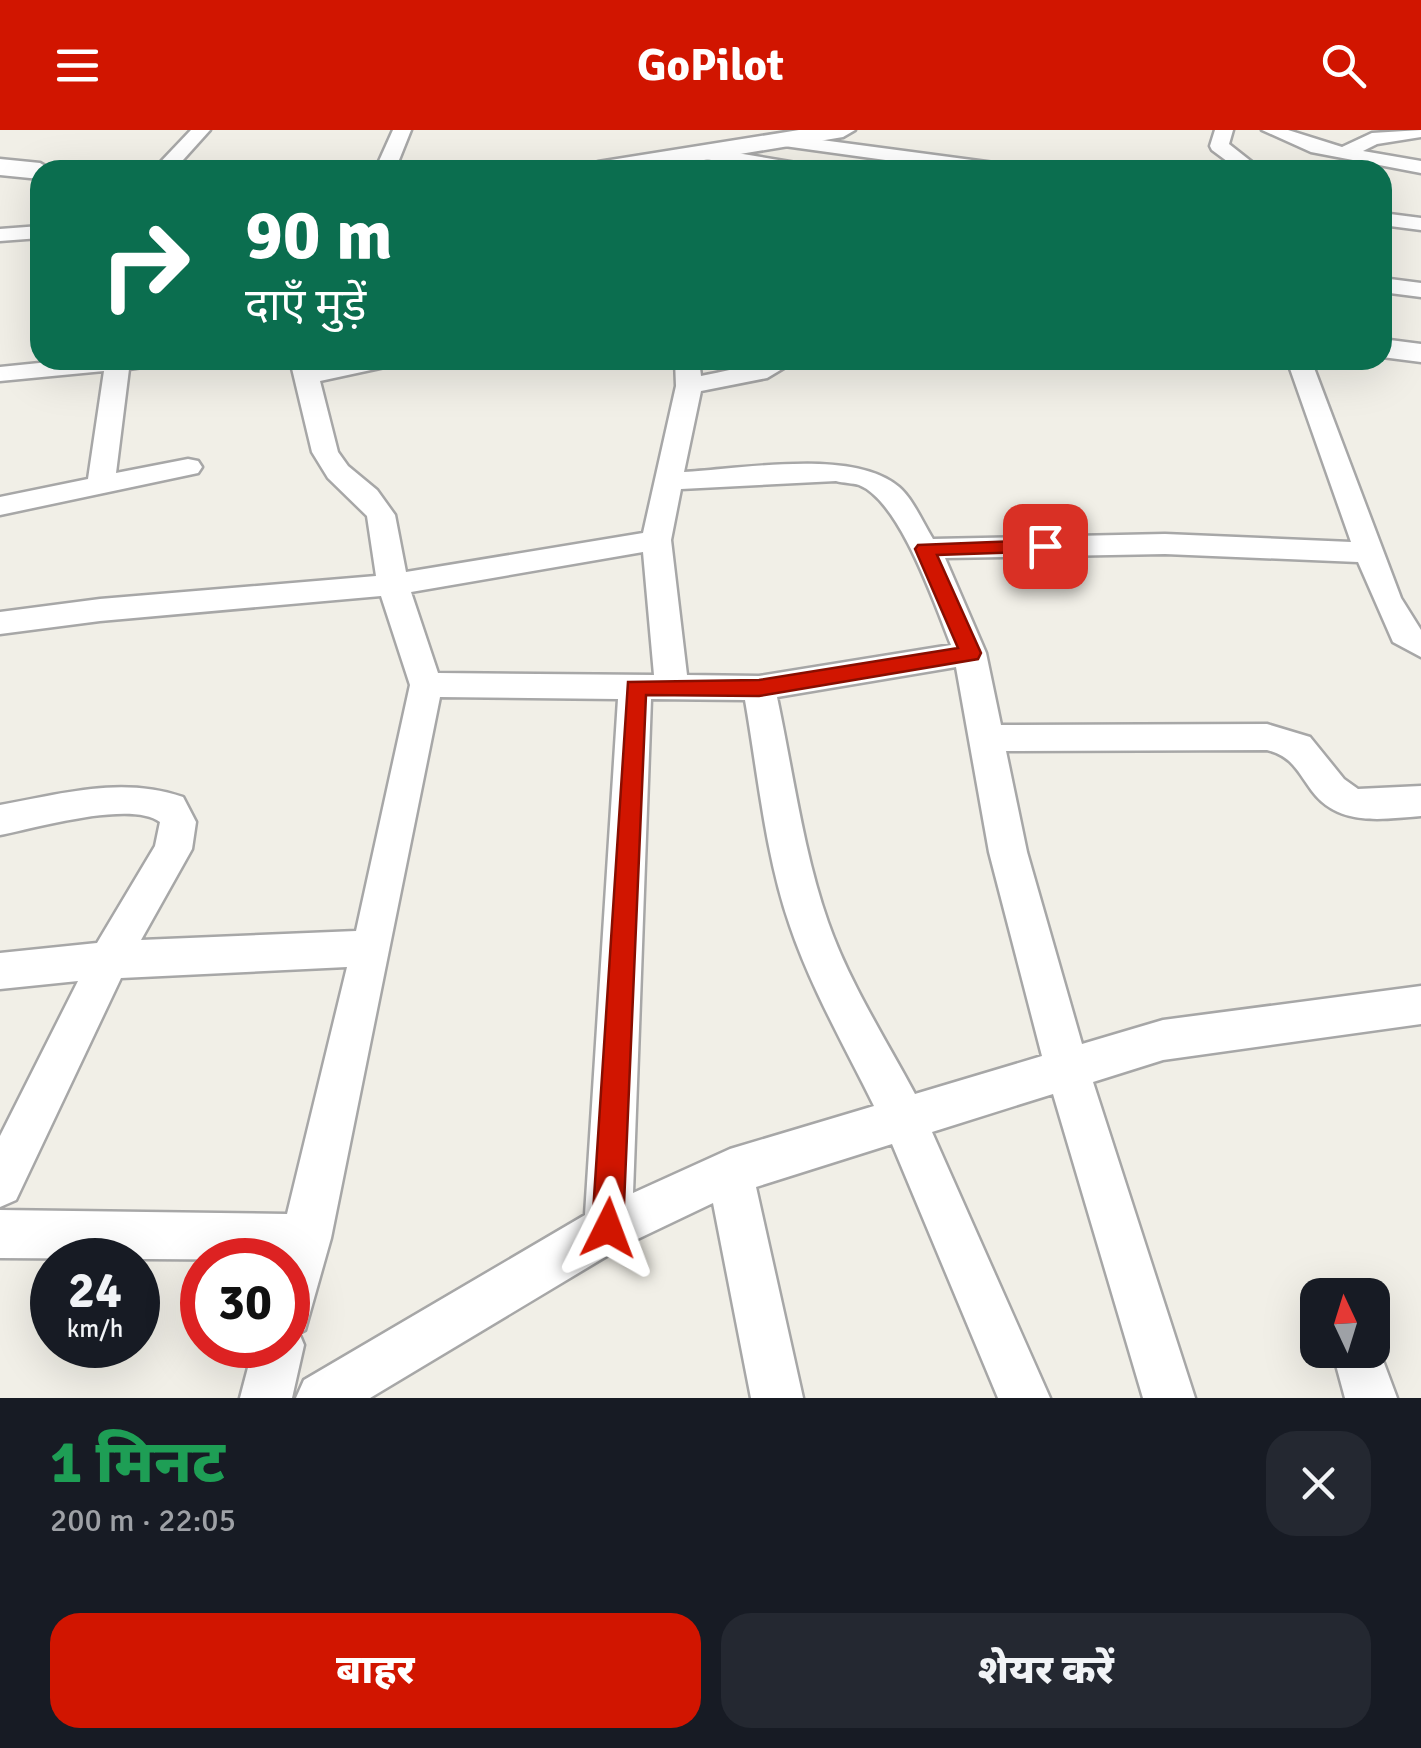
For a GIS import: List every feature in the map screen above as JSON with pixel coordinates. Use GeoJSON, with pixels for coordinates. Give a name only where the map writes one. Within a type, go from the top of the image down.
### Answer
{"type":"FeatureCollection","features":[{"type":"Feature","properties":{"kind":"street"},"geometry":{"type":"LineString","coordinates":[[172,160],[201,130]]}},
{"type":"Feature","properties":{"kind":"street"},"geometry":{"type":"LineString","coordinates":[[389,160],[402,130]]}},
{"type":"Feature","properties":{"kind":"street"},"geometry":{"type":"LineString","coordinates":[[666,160],[839,130]]}},
{"type":"Feature","properties":{"kind":"street"},"geometry":{"type":"LineString","coordinates":[[1224,130],[1218,146],[1238,160]]}},
{"type":"Feature","properties":{"kind":"street"},"geometry":{"type":"LineString","coordinates":[[1270,130],[1318,148],[1382,160]]}},
{"type":"Feature","properties":{"kind":"street"},"geometry":{"type":"LineString","coordinates":[[1344,153],[1372,139],[1421,131]]}},
{"type":"Feature","properties":{"kind":"street"},"geometry":{"type":"LineString","coordinates":[[784,141],[927,160]]}},
{"type":"Feature","properties":{"kind":"street"},"geometry":{"type":"LineString","coordinates":[[1311,160],[1318,148]]}},
{"type":"Feature","properties":{"kind":"street"},"geometry":{"type":"LineString","coordinates":[[707,154],[743,160]]}},
{"type":"Feature","properties":{"kind":"street"},"geometry":{"type":"LineString","coordinates":[[1392,162],[1421,167]]}},
{"type":"Feature","properties":{"kind":"street"},"geometry":{"type":"LineString","coordinates":[[2,168],[30,170]]}},
{"type":"Feature","properties":{"kind":"street"},"geometry":{"type":"LineString","coordinates":[[1392,220],[1421,224]]}},
{"type":"Feature","properties":{"kind":"street"},"geometry":{"type":"LineString","coordinates":[[0,235],[30,233]]}},
{"type":"Feature","properties":{"kind":"street"},"geometry":{"type":"LineString","coordinates":[[1392,286],[1421,290]]}},
{"type":"Feature","properties":{"kind":"street"},"geometry":{"type":"LineString","coordinates":[[1392,350],[1421,354]]}},
{"type":"Feature","properties":{"kind":"street"},"geometry":{"type":"LineString","coordinates":[[0,374],[36,370]]}},
{"type":"Feature","properties":{"kind":"street"},"geometry":{"type":"LineString","coordinates":[[101,484],[117,370]]}},
{"type":"Feature","properties":{"kind":"street"},"geometry":{"type":"LineString","coordinates":[[0,1234],[306,1238],[426,686],[394,585],[381,515],[367,496],[338,472],[325,452],[304,370]]}},
{"type":"Feature","properties":{"kind":"street"},"geometry":{"type":"LineString","coordinates":[[608,1228],[654,687],[656,540],[672,481],[688,373],[758,374],[766,370]]}},
{"type":"Feature","properties":{"kind":"street"},"geometry":{"type":"LineString","coordinates":[[1302,370],[1404,634],[1421,646]]}},
{"type":"Feature","properties":{"kind":"street"},"geometry":{"type":"LineString","coordinates":[[0,506],[188,466]]}},
{"type":"Feature","properties":{"kind":"street"},"geometry":{"type":"LineString","coordinates":[[672,481],[836,473],[868,478],[892,495],[925,549],[970,653],[1008,852],[1066,1068],[1169,1398]]}},
{"type":"Feature","properties":{"kind":"street"},"geometry":{"type":"LineString","coordinates":[[0,623],[100,610],[394,585],[656,540]]}},
{"type":"Feature","properties":{"kind":"street"},"geometry":{"type":"LineString","coordinates":[[925,549],[1165,544],[1370,553]]}},
{"type":"Feature","properties":{"kind":"street"},"geometry":{"type":"LineString","coordinates":[[426,686],[759,688],[970,653]]}},
{"type":"Feature","properties":{"kind":"street"},"geometry":{"type":"LineString","coordinates":[[759,688],[809,926],[828,972],[902,1117],[1024,1398]]}},
{"type":"Feature","properties":{"kind":"street"},"geometry":{"type":"LineString","coordinates":[[986,738],[1266,736],[1291,740],[1302,748],[1345,799],[1366,804],[1421,800]]}},
{"type":"Feature","properties":{"kind":"street"},"geometry":{"type":"LineString","coordinates":[[0,820],[108,802],[150,800],[170,807],[178,822],[173,849],[109,960],[0,1184]]}},
{"type":"Feature","properties":{"kind":"street"},"geometry":{"type":"LineString","coordinates":[[0,971],[109,960],[372,948]]}},
{"type":"Feature","properties":{"kind":"street"},"geometry":{"type":"LineString","coordinates":[[322,1398],[608,1228],[730,1172],[1162,1040],[1421,1006]]}},
{"type":"Feature","properties":{"kind":"street"},"geometry":{"type":"LineString","coordinates":[[730,1172],[777,1398]]}},
{"type":"Feature","properties":{"kind":"street"},"geometry":{"type":"LineString","coordinates":[[266,1398],[273,1368]]}},
{"type":"Feature","properties":{"kind":"street"},"geometry":{"type":"LineString","coordinates":[[1362,1368],[1371,1398]]}},
{"type":"Feature","properties":{"kind":"route"},"geometry":{"type":"LineString","coordinates":[[608,1228],[636,687],[759,688],[970,653],[925,549],[1045,546]]}}]}
